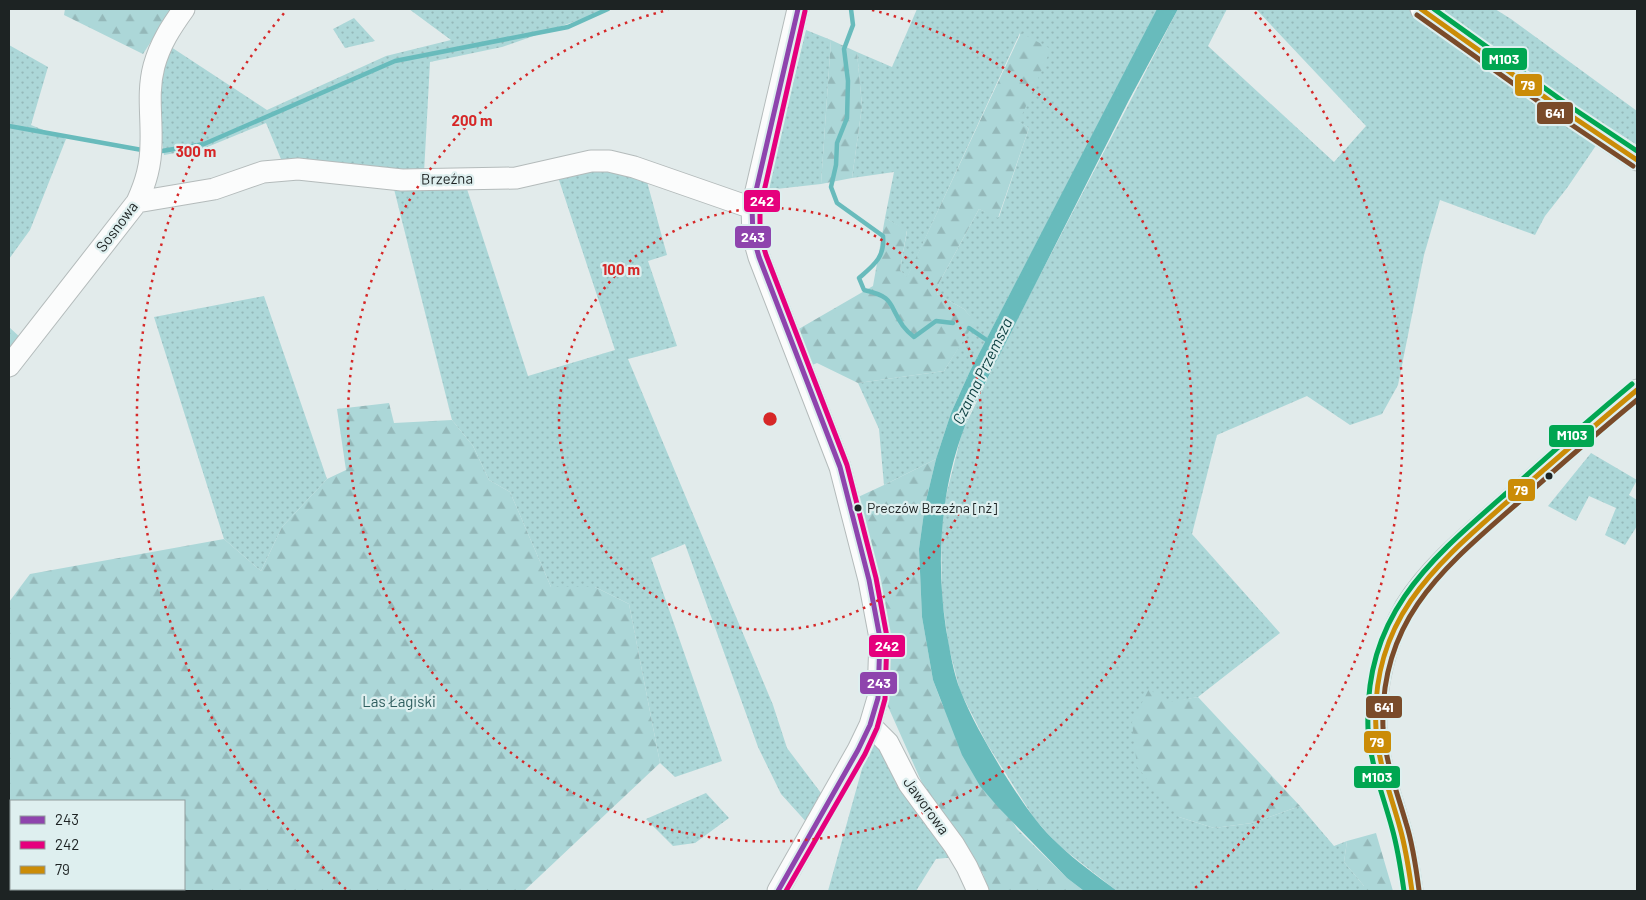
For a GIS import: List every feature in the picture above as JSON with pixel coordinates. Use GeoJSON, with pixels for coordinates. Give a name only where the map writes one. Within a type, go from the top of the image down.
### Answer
{"type":"FeatureCollection","features":[{"type":"Feature","properties":{"kind":"street","name":"Sosnowa"},"geometry":{"type":"LineString","coordinates":[[9,366],[137,202],[148,176],[152,144],[150,92],[154,67],[164,38],[184,9]]}},
{"type":"Feature","properties":{"kind":"street"},"geometry":{"type":"LineString","coordinates":[[778,891],[858,750],[870,724],[878,698],[880,653],[878,622],[840,467],[798,362],[753,236],[752,208],[798,9]]}},
{"type":"Feature","properties":{"kind":"street"},"geometry":{"type":"LineString","coordinates":[[1422,9],[1567,113],[1637,160]]}},
{"type":"Feature","properties":{"kind":"street","name":"Brzeźna"},"geometry":{"type":"LineString","coordinates":[[137,202],[214,189],[263,172],[298,169],[402,180],[516,178],[591,161],[609,161],[634,167],[752,208]]}},
{"type":"Feature","properties":{"kind":"street"},"geometry":{"type":"LineString","coordinates":[[1412,891],[1400,830],[1383,774],[1376,727],[1379,686],[1385,660],[1398,622],[1407,605],[1424,582],[1465,538],[1575,441],[1637,390]]}},
{"type":"Feature","properties":{"kind":"street","name":"Jaworowa"},"geometry":{"type":"LineString","coordinates":[[870,724],[888,743],[909,784],[954,845],[978,891]]}},
{"type":"Feature","properties":{"kind":"green space"},"geometry":{"type":"Polygon","coordinates":[[[65,9],[172,9],[143,54],[64,15],[65,9]]]}},
{"type":"Feature","properties":{"kind":"green space"},"geometry":{"type":"Polygon","coordinates":[[[409,9],[610,9],[502,47],[430,62],[424,173],[283,164],[266,123],[205,148],[164,155],[159,123],[161,84],[168,45],[267,110],[386,56],[451,40],[409,9]]]}},
{"type":"Feature","properties":{"kind":"green space"},"geometry":{"type":"Polygon","coordinates":[[[917,9],[1158,9],[970,371],[951,413],[936,459],[884,485],[879,429],[858,383],[944,371],[974,322],[964,309],[937,294],[939,283],[979,209],[999,217],[1029,128],[1018,122],[1020,33],[907,278],[900,270],[907,231],[885,218],[894,172],[852,178],[862,106],[857,52],[892,67],[917,9]]]}},
{"type":"Feature","properties":{"kind":"green space"},"geometry":{"type":"Polygon","coordinates":[[[1178,9],[1227,9],[1208,46],[1334,162],[1366,126],[1256,9],[1412,9],[1597,144],[1545,216],[1535,235],[1440,200],[1424,255],[1398,385],[1382,414],[1350,425],[1307,396],[1217,435],[1192,534],[1280,633],[1198,697],[1168,703],[1179,817],[1214,828],[1252,823],[1300,806],[1334,846],[1347,841],[1344,862],[1364,886],[1364,891],[1117,891],[1057,844],[1034,818],[987,744],[960,691],[949,648],[942,598],[941,530],[944,504],[962,432],[1009,335],[1178,9]]]}},
{"type":"Feature","properties":{"kind":"green space"},"geometry":{"type":"Polygon","coordinates":[[[1445,9],[1495,9],[1511,19],[1637,111],[1637,145],[1609,127],[1587,117],[1445,19],[1445,9]]]}},
{"type":"Feature","properties":{"kind":"green space"},"geometry":{"type":"Polygon","coordinates":[[[354,18],[375,41],[345,48],[333,29],[354,18]]]}},
{"type":"Feature","properties":{"kind":"green space"},"geometry":{"type":"Polygon","coordinates":[[[806,30],[831,40],[821,184],[767,190],[806,30]]]}},
{"type":"Feature","properties":{"kind":"green space"},"geometry":{"type":"Polygon","coordinates":[[[1021,33],[1051,49],[1019,122],[1029,128],[998,218],[979,209],[939,283],[937,294],[964,309],[975,322],[944,371],[858,383],[817,363],[810,366],[797,330],[873,286],[885,218],[907,230],[900,270],[907,277],[1021,33]]]}},
{"type":"Feature","properties":{"kind":"green space"},"geometry":{"type":"Polygon","coordinates":[[[831,40],[857,52],[862,106],[852,178],[821,184],[831,40]]]}},
{"type":"Feature","properties":{"kind":"green space"},"geometry":{"type":"Polygon","coordinates":[[[9,45],[48,67],[31,125],[66,139],[30,230],[9,259],[9,45]]]}},
{"type":"Feature","properties":{"kind":"green space"},"geometry":{"type":"Polygon","coordinates":[[[600,168],[646,178],[667,255],[648,261],[677,346],[628,359],[773,705],[787,748],[824,797],[809,825],[781,794],[758,747],[685,544],[651,558],[722,761],[675,777],[660,763],[629,604],[595,587],[551,587],[510,492],[489,480],[473,446],[452,420],[393,185],[467,189],[528,376],[615,350],[558,177],[600,168]]]}},
{"type":"Feature","properties":{"kind":"green space"},"geometry":{"type":"Polygon","coordinates":[[[264,296],[327,479],[282,527],[261,571],[224,539],[154,317],[264,296]]]}},
{"type":"Feature","properties":{"kind":"green space"},"geometry":{"type":"Polygon","coordinates":[[[9,327],[22,339],[9,356],[9,327]]]}},
{"type":"Feature","properties":{"kind":"green space","name":"Las Łagiski"},"geometry":{"type":"Polygon","coordinates":[[[389,403],[394,423],[452,420],[473,446],[489,480],[510,492],[551,587],[595,587],[629,604],[660,763],[524,891],[9,891],[9,602],[30,574],[224,539],[261,571],[282,527],[327,479],[346,470],[337,409],[389,403]]]}},
{"type":"Feature","properties":{"kind":"green space"},"geometry":{"type":"Polygon","coordinates":[[[1591,453],[1637,480],[1629,495],[1637,500],[1637,526],[1625,545],[1605,535],[1616,508],[1589,496],[1576,521],[1548,506],[1591,453]]]}},
{"type":"Feature","properties":{"kind":"green space"},"geometry":{"type":"Polygon","coordinates":[[[936,459],[925,505],[919,549],[922,617],[933,680],[942,704],[1017,829],[1067,878],[1084,891],[989,891],[983,874],[926,792],[886,702],[856,498],[936,459]]]}},
{"type":"Feature","properties":{"kind":"green space"},"geometry":{"type":"Polygon","coordinates":[[[1149,689],[1168,702],[1198,697],[1300,806],[1252,823],[1214,828],[1179,817],[1137,767],[1132,722],[1149,689]]]}},
{"type":"Feature","properties":{"kind":"green space"},"geometry":{"type":"Polygon","coordinates":[[[870,740],[884,749],[956,857],[936,859],[916,891],[828,891],[870,740]]]}},
{"type":"Feature","properties":{"kind":"green space"},"geometry":{"type":"Polygon","coordinates":[[[706,793],[729,818],[695,843],[673,846],[646,819],[706,793]]]}},
{"type":"Feature","properties":{"kind":"green space"},"geometry":{"type":"Polygon","coordinates":[[[1376,833],[1393,891],[1364,891],[1364,886],[1344,862],[1347,841],[1376,833]]]}},
{"type":"Feature","properties":{"kind":"water","name":"Czarna Przemsza"},"geometry":{"type":"Polygon","coordinates":[[[1157,9],[1178,9],[1129,100],[971,411],[953,464],[943,518],[941,573],[943,601],[950,653],[958,685],[986,743],[1035,819],[1065,850],[1117,891],[1084,891],[1067,878],[998,807],[980,786],[962,755],[933,680],[922,617],[919,549],[925,505],[936,459],[951,413],[970,371],[1157,9]]]}},
{"type":"Feature","properties":{"kind":"waterway"},"geometry":{"type":"LineString","coordinates":[[162,151],[204,144],[395,61],[568,27],[608,9]]}},
{"type":"Feature","properties":{"kind":"waterway"},"geometry":{"type":"LineString","coordinates":[[851,9],[853,25],[844,49],[848,81],[847,118],[837,143],[836,165],[831,187],[837,203],[883,236],[880,255],[874,265],[859,278],[864,290],[881,295],[889,302],[903,326],[914,337],[936,321],[953,323]]}},
{"type":"Feature","properties":{"kind":"waterway"},"geometry":{"type":"LineString","coordinates":[[9,126],[142,150]]}},
{"type":"Feature","properties":{"kind":"waterway","name":"Czarna Przemsza"},"geometry":{"type":"LineString","coordinates":[[969,328],[991,343]]}},
{"type":"Feature","properties":{"kind":"transit line","name":"243"},"geometry":{"type":"LineString","coordinates":[[778,891],[858,750],[870,725],[878,698],[880,638],[869,580],[840,467],[759,257],[753,236],[752,208],[798,9]]}},
{"type":"Feature","properties":{"kind":"transit line","name":"79"},"geometry":{"type":"LineString","coordinates":[[1421,9],[1567,113],[1637,160]]}},
{"type":"Feature","properties":{"kind":"transit line","name":"M103"},"geometry":{"type":"LineString","coordinates":[[1434,9],[1571,107],[1637,151]]}},
{"type":"Feature","properties":{"kind":"transit line","name":"242"},"geometry":{"type":"LineString","coordinates":[[786,891],[865,754],[877,728],[885,699],[887,637],[876,578],[847,465],[760,235],[760,209],[805,11]]}},
{"type":"Feature","properties":{"kind":"transit line","name":"641"},"geometry":{"type":"LineString","coordinates":[[1417,15],[1563,119],[1633,166]]}},
{"type":"Feature","properties":{"kind":"transit line","name":"M103"},"geometry":{"type":"LineString","coordinates":[[1404,891],[1396,844],[1374,767],[1368,729],[1370,688],[1377,653],[1390,621],[1407,592],[1453,541],[1632,384]]}},
{"type":"Feature","properties":{"kind":"transit line","name":"79"},"geometry":{"type":"LineString","coordinates":[[1412,891],[1404,844],[1382,767],[1376,729],[1377,690],[1384,655],[1397,624],[1414,596],[1435,570],[1460,545],[1637,390]]}},
{"type":"Feature","properties":{"kind":"transit line","name":"641"},"geometry":{"type":"LineString","coordinates":[[1419,890],[1411,840],[1389,764],[1383,728],[1385,689],[1392,655],[1405,625],[1422,598],[1466,549],[1637,400]]}},
{"type":"Feature","properties":{"kind":"place","name":"Preczów Brzeźna [nż]"},"geometry":{"type":"Point","coordinates":[858,508]}}]}
